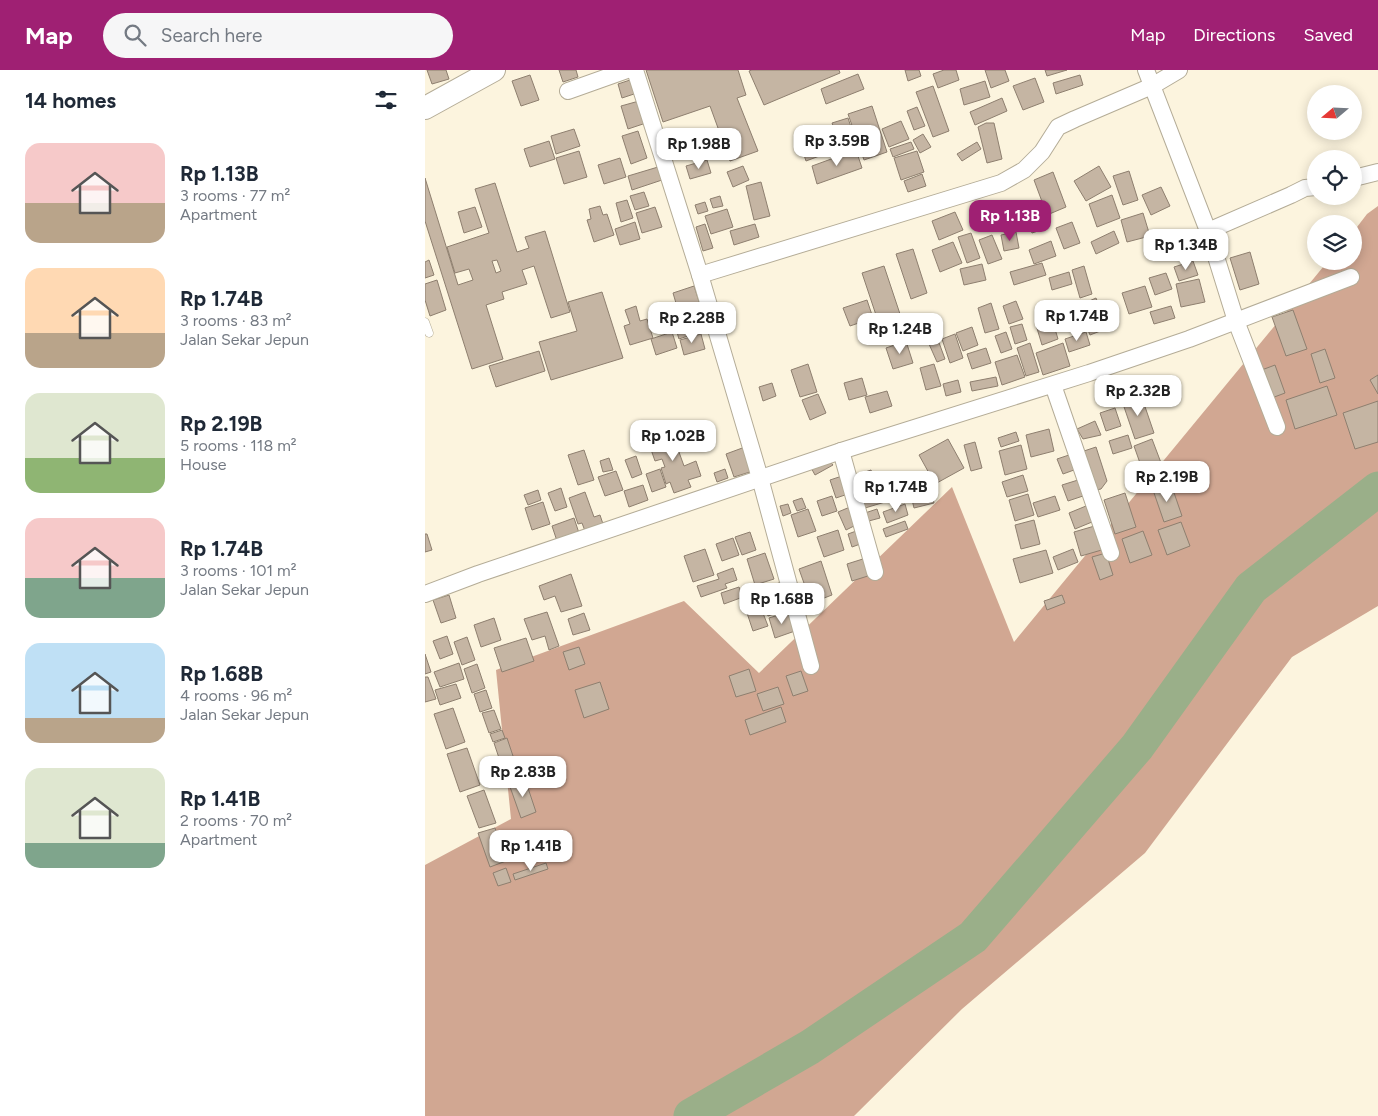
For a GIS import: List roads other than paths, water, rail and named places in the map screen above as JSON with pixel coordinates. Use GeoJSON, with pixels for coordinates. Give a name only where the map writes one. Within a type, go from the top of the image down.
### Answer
{"type":"FeatureCollection","features":[{"type":"Feature","properties":{"kind":"main road"},"geometry":{"type":"LineString","coordinates":[[425,108],[494,70]]}},
{"type":"Feature","properties":{"kind":"street"},"geometry":{"type":"LineString","coordinates":[[568,91],[627,70]]}},
{"type":"Feature","properties":{"kind":"street"},"geometry":{"type":"LineString","coordinates":[[635,70],[700,275],[761,478],[811,666]]}},
{"type":"Feature","properties":{"kind":"street"},"geometry":{"type":"LineString","coordinates":[[1146,70],[1208,231],[1236,321],[1277,427]]}},
{"type":"Feature","properties":{"kind":"street"},"geometry":{"type":"LineString","coordinates":[[700,275],[1001,183],[1024,170],[1042,152],[1059,127],[1152,86],[1179,70]]}},
{"type":"Feature","properties":{"kind":"street"},"geometry":{"type":"LineString","coordinates":[[1362,176],[1378,172]]}},
{"type":"Feature","properties":{"kind":"street"},"geometry":{"type":"LineString","coordinates":[[1208,231],[1307,188]]}},
{"type":"Feature","properties":{"kind":"street"},"geometry":{"type":"LineString","coordinates":[[425,594],[478,574],[841,451],[1053,385],[1189,339],[1351,277]]}},
{"type":"Feature","properties":{"kind":"street"},"geometry":{"type":"LineString","coordinates":[[1053,385],[1111,553]]}},
{"type":"Feature","properties":{"kind":"street"},"geometry":{"type":"LineString","coordinates":[[841,451],[875,572]]}},
{"type":"Feature","properties":{"kind":"lane"},"geometry":{"type":"LineString","coordinates":[[425,322],[429,332]]}},
{"type":"Feature","properties":{"kind":"waterway"},"geometry":{"type":"LineString","coordinates":[[691,1116],[810,1047],[973,937],[1137,747],[1251,588],[1378,489]]}}]}
